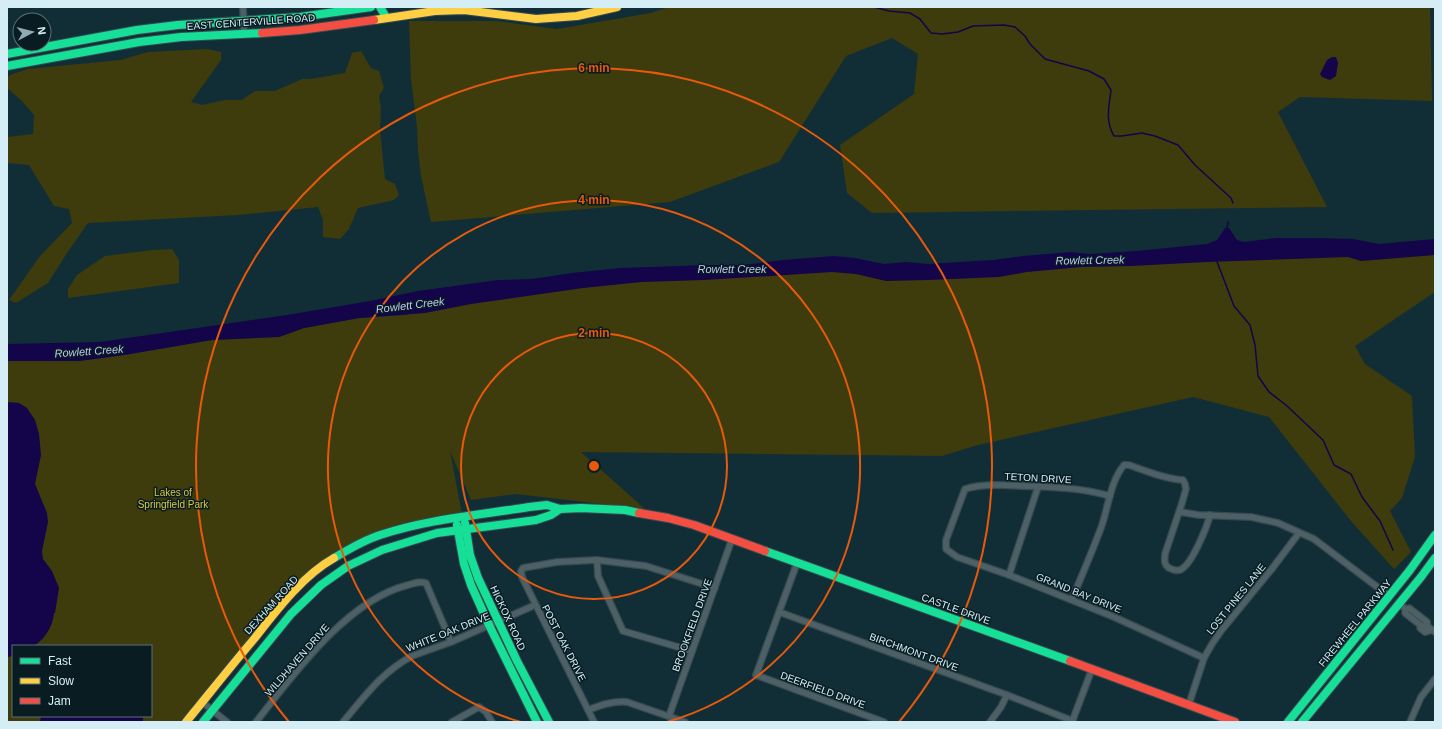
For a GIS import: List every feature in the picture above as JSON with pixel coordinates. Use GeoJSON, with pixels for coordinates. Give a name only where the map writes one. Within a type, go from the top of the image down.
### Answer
{"type":"FeatureCollection","features":[{"type":"Feature","properties":{"kind":"street"},"geometry":{"type":"LineString","coordinates":[[243,7],[244,34]]}},
{"type":"Feature","properties":{"kind":"street","name":"EAST CENTERVILLE ROAD"},"geometry":{"type":"LineString","coordinates":[[7,54],[137,30],[178,25],[244,22],[300,17],[372,7]]}},
{"type":"Feature","properties":{"kind":"street"},"geometry":{"type":"LineString","coordinates":[[380,7],[386,17]]}},
{"type":"Feature","properties":{"kind":"street"},"geometry":{"type":"LineString","coordinates":[[386,17],[388,7]]}},
{"type":"Feature","properties":{"kind":"street","name":"EAST CENTERVILLE ROAD"},"geometry":{"type":"LineString","coordinates":[[7,66],[139,42],[180,37],[300,30],[435,11],[464,10],[514,17],[543,18],[577,16],[617,7]]}},
{"type":"Feature","properties":{"kind":"street"},"geometry":{"type":"LineString","coordinates":[[1072,599],[1101,527],[1110,496],[1120,470],[1124,465],[1129,465],[1177,480],[1183,480],[1185,484],[1186,489],[1180,512],[1165,554],[1164,562],[1170,569],[1183,569],[1187,564],[1202,537],[1210,515]]}},
{"type":"Feature","properties":{"kind":"street","name":"TETON DRIVE"},"geometry":{"type":"LineString","coordinates":[[946,549],[946,540],[965,489],[973,486],[993,485],[1038,487],[1092,491],[1110,496]]}},
{"type":"Feature","properties":{"kind":"street"},"geometry":{"type":"LineString","coordinates":[[1009,575],[1038,487]]}},
{"type":"Feature","properties":{"kind":"street","name":"DEXHAM ROAD"},"geometry":{"type":"LineString","coordinates":[[186,722],[278,609],[297,588],[327,562],[358,544],[380,535],[414,526],[547,505],[560,509],[587,508],[625,510],[668,518]]}},
{"type":"Feature","properties":{"kind":"street","name":"DEXHAM ROAD"},"geometry":{"type":"LineString","coordinates":[[203,722],[291,614],[321,585],[348,566],[382,550],[437,533],[536,520],[551,515],[560,509]]}},
{"type":"Feature","properties":{"kind":"street"},"geometry":{"type":"LineString","coordinates":[[1180,512],[1251,517],[1270,520],[1314,539],[1389,596],[1391,601],[1390,606],[1367,643]]}},
{"type":"Feature","properties":{"kind":"street","name":"HICKOX ROAD"},"geometry":{"type":"LineString","coordinates":[[460,518],[462,529],[478,578],[517,661],[549,722]]}},
{"type":"Feature","properties":{"kind":"street","name":"CASTLE DRIVE"},"geometry":{"type":"LineString","coordinates":[[668,518],[732,539],[1235,722]]}},
{"type":"Feature","properties":{"kind":"street","name":"HICKOX ROAD"},"geometry":{"type":"LineString","coordinates":[[462,529],[464,564],[471,585],[537,722]]}},
{"type":"Feature","properties":{"kind":"street","name":"LOST PINES LANE"},"geometry":{"type":"LineString","coordinates":[[1189,704],[1204,658],[1221,631],[1271,570],[1298,533]]}},
{"type":"Feature","properties":{"kind":"street","name":"FIREWHEEL PARKWAY"},"geometry":{"type":"LineString","coordinates":[[1288,722],[1421,556],[1435,534]]}},
{"type":"Feature","properties":{"kind":"street","name":"BROOKFIELD DRIVE"},"geometry":{"type":"LineString","coordinates":[[669,716],[732,539]]}},
{"type":"Feature","properties":{"kind":"street","name":"GRAND BAY DRIVE"},"geometry":{"type":"LineString","coordinates":[[946,549],[958,557],[1009,575],[1114,616],[1204,658]]}},
{"type":"Feature","properties":{"kind":"street"},"geometry":{"type":"LineString","coordinates":[[1302,722],[1367,643],[1402,606],[1435,558]]}},
{"type":"Feature","properties":{"kind":"street"},"geometry":{"type":"LineString","coordinates":[[692,651],[623,631],[598,576],[597,560],[646,566],[715,588]]}},
{"type":"Feature","properties":{"kind":"street","name":"POST OAK DRIVE"},"geometry":{"type":"LineString","coordinates":[[594,722],[535,605],[522,577],[521,571],[523,568],[533,565],[597,560]]}},
{"type":"Feature","properties":{"kind":"street"},"geometry":{"type":"LineString","coordinates":[[779,612],[796,563]]}},
{"type":"Feature","properties":{"kind":"street","name":"WILDHAVEN DRIVE"},"geometry":{"type":"LineString","coordinates":[[256,722],[317,648],[342,623],[368,602],[395,588],[419,582],[426,583],[451,642]]}},
{"type":"Feature","properties":{"kind":"street","name":"WHITE OAK DRIVE"},"geometry":{"type":"LineString","coordinates":[[343,722],[386,673],[412,656],[451,642],[535,605]]}},
{"type":"Feature","properties":{"kind":"street"},"geometry":{"type":"LineString","coordinates":[[1402,606],[1410,608],[1427,622],[1424,625],[1434,631]]}},
{"type":"Feature","properties":{"kind":"street","name":"DEERFIELD DRIVE"},"geometry":{"type":"LineString","coordinates":[[779,612],[756,675],[884,722]]}},
{"type":"Feature","properties":{"kind":"street","name":"BIRCHMONT DRIVE"},"geometry":{"type":"LineString","coordinates":[[779,612],[1007,695],[1072,721]]}},
{"type":"Feature","properties":{"kind":"street"},"geometry":{"type":"LineString","coordinates":[[1072,721],[1092,669]]}},
{"type":"Feature","properties":{"kind":"street"},"geometry":{"type":"LineString","coordinates":[[1410,722],[1421,697],[1435,679]]}},
{"type":"Feature","properties":{"kind":"street"},"geometry":{"type":"LineString","coordinates":[[990,722],[1001,707],[1007,695]]}},
{"type":"Feature","properties":{"kind":"street"},"geometry":{"type":"LineString","coordinates":[[202,702],[227,722]]}},
{"type":"Feature","properties":{"kind":"street"},"geometry":{"type":"LineString","coordinates":[[588,710],[608,702],[627,702],[685,722]]}},
{"type":"Feature","properties":{"kind":"street"},"geometry":{"type":"LineString","coordinates":[[452,722],[479,707],[486,712],[492,722]]}},
{"type":"Feature","properties":{"kind":"green space"},"geometry":{"type":"Polygon","coordinates":[[[669,7],[1430,7],[1432,101],[1300,97],[1278,112],[1327,207],[872,213],[847,193],[840,145],[914,94],[918,54],[892,38],[846,56],[779,162],[670,202],[431,222],[421,176],[418,152],[417,127],[411,79],[409,21],[497,21],[557,29],[651,13],[669,7]]]}},
{"type":"Feature","properties":{"kind":"green space"},"geometry":{"type":"Polygon","coordinates":[[[207,49],[221,52],[221,60],[191,102],[202,105],[225,100],[242,100],[255,91],[275,91],[302,79],[311,79],[345,73],[352,53],[361,51],[371,68],[379,71],[384,88],[379,96],[381,107],[380,130],[385,179],[395,184],[399,195],[394,200],[358,208],[349,229],[340,239],[323,237],[323,220],[318,207],[238,215],[88,223],[48,283],[16,303],[9,300],[40,256],[72,223],[69,209],[54,206],[29,165],[7,163],[7,137],[33,134],[34,115],[22,101],[7,88],[7,79],[10,75],[27,69],[120,60],[148,52],[207,49]]]}},
{"type":"Feature","properties":{"kind":"green space"},"geometry":{"type":"Polygon","coordinates":[[[172,249],[179,260],[179,283],[68,298],[68,289],[77,275],[105,256],[172,249]]]}},
{"type":"Feature","properties":{"kind":"green space","name":"Lakes of Springfield Park"},"geometry":{"type":"Polygon","coordinates":[[[1435,250],[1435,292],[1355,346],[1365,364],[1412,396],[1415,457],[1402,498],[1390,511],[1411,552],[1394,569],[1351,521],[1269,417],[1193,397],[978,445],[942,456],[581,452],[645,509],[516,494],[471,500],[450,451],[462,514],[416,522],[333,557],[269,615],[181,722],[7,722],[7,361],[79,361],[212,340],[279,337],[304,328],[359,318],[406,315],[425,308],[706,267],[896,272],[1056,259],[1435,250]]]}},
{"type":"Feature","properties":{"kind":"water"},"geometry":{"type":"Polygon","coordinates":[[[1332,57],[1336,57],[1338,63],[1336,76],[1330,80],[1322,77],[1320,74],[1327,60],[1332,57]]]}},
{"type":"Feature","properties":{"kind":"water","name":"Rowlett Creek"},"geometry":{"type":"Polygon","coordinates":[[[1225,228],[1229,228],[1237,240],[1244,242],[1276,238],[1318,238],[1353,239],[1379,244],[1435,239],[1435,255],[1361,261],[1348,257],[1081,267],[1027,272],[999,277],[928,280],[886,281],[856,274],[832,272],[704,280],[642,282],[583,288],[471,304],[425,313],[359,318],[304,328],[279,337],[212,340],[79,361],[7,361],[7,344],[100,342],[287,315],[418,291],[498,280],[532,279],[620,268],[743,265],[834,256],[855,258],[884,264],[906,262],[928,264],[993,260],[1071,252],[1090,254],[1136,251],[1207,244],[1217,240],[1225,228]]]}},
{"type":"Feature","properties":{"kind":"water"},"geometry":{"type":"Polygon","coordinates":[[[7,402],[19,403],[27,408],[35,420],[39,434],[41,455],[35,484],[47,513],[48,522],[42,551],[43,559],[52,571],[59,588],[55,613],[45,636],[35,645],[12,645],[12,656],[7,657],[7,402]]]}},
{"type":"Feature","properties":{"kind":"water"},"geometry":{"type":"Polygon","coordinates":[[[41,717],[143,717],[143,722],[40,722],[41,717]]]}},
{"type":"Feature","properties":{"kind":"waterway"},"geometry":{"type":"LineString","coordinates":[[874,7],[889,11],[910,13],[920,19],[931,33],[942,34],[958,32],[973,26],[1004,25],[1015,27],[1045,59],[1089,71],[1104,79],[1111,90],[1109,125],[1114,136],[1142,133],[1155,136],[1178,145],[1195,165],[1231,198],[1233,203]]}},
{"type":"Feature","properties":{"kind":"waterway"},"geometry":{"type":"LineString","coordinates":[[1227,228],[1228,222]]}},
{"type":"Feature","properties":{"kind":"waterway"},"geometry":{"type":"LineString","coordinates":[[1216,259],[1234,306],[1250,325],[1255,345],[1258,376],[1269,392],[1286,405],[1323,440],[1334,465],[1351,474],[1362,497],[1380,521],[1393,550]]}},
{"type":"Feature","properties":{"kind":"traffic: fast"},"geometry":{"type":"LineString","coordinates":[[7,54],[137,30],[178,25],[300,17],[371,7]]}},
{"type":"Feature","properties":{"kind":"traffic: fast"},"geometry":{"type":"LineString","coordinates":[[380,7],[386,17]]}},
{"type":"Feature","properties":{"kind":"traffic: fast"},"geometry":{"type":"LineString","coordinates":[[7,66],[139,42],[181,37],[262,33]]}},
{"type":"Feature","properties":{"kind":"traffic: fast"},"geometry":{"type":"LineString","coordinates":[[334,558],[362,542],[380,535],[435,521],[473,515],[547,505],[560,509],[581,508],[625,510],[639,513]]}},
{"type":"Feature","properties":{"kind":"traffic: fast"},"geometry":{"type":"LineString","coordinates":[[203,722],[291,614],[321,585],[348,566],[382,550],[437,533],[536,520],[551,515],[560,509]]}},
{"type":"Feature","properties":{"kind":"traffic: fast"},"geometry":{"type":"LineString","coordinates":[[465,523],[470,555],[478,578],[517,661],[549,722]]}},
{"type":"Feature","properties":{"kind":"traffic: fast"},"geometry":{"type":"LineString","coordinates":[[457,525],[464,564],[471,585],[537,722]]}},
{"type":"Feature","properties":{"kind":"traffic: fast"},"geometry":{"type":"LineString","coordinates":[[1288,722],[1410,570],[1435,535]]}},
{"type":"Feature","properties":{"kind":"traffic: fast"},"geometry":{"type":"LineString","coordinates":[[765,551],[1070,661]]}},
{"type":"Feature","properties":{"kind":"traffic: fast"},"geometry":{"type":"LineString","coordinates":[[1302,722],[1435,558]]}},
{"type":"Feature","properties":{"kind":"traffic: slow"},"geometry":{"type":"LineString","coordinates":[[374,20],[435,11],[464,10],[536,19],[577,16],[617,7]]}},
{"type":"Feature","properties":{"kind":"traffic: slow"},"geometry":{"type":"LineString","coordinates":[[186,722],[290,595],[311,574],[334,558]]}},
{"type":"Feature","properties":{"kind":"traffic: jam"},"geometry":{"type":"LineString","coordinates":[[262,33],[300,30],[374,20]]}},
{"type":"Feature","properties":{"kind":"traffic: jam"},"geometry":{"type":"LineString","coordinates":[[639,513],[668,518],[694,525],[765,551]]}},
{"type":"Feature","properties":{"kind":"traffic: jam"},"geometry":{"type":"LineString","coordinates":[[1070,661],[1235,722]]}}]}
